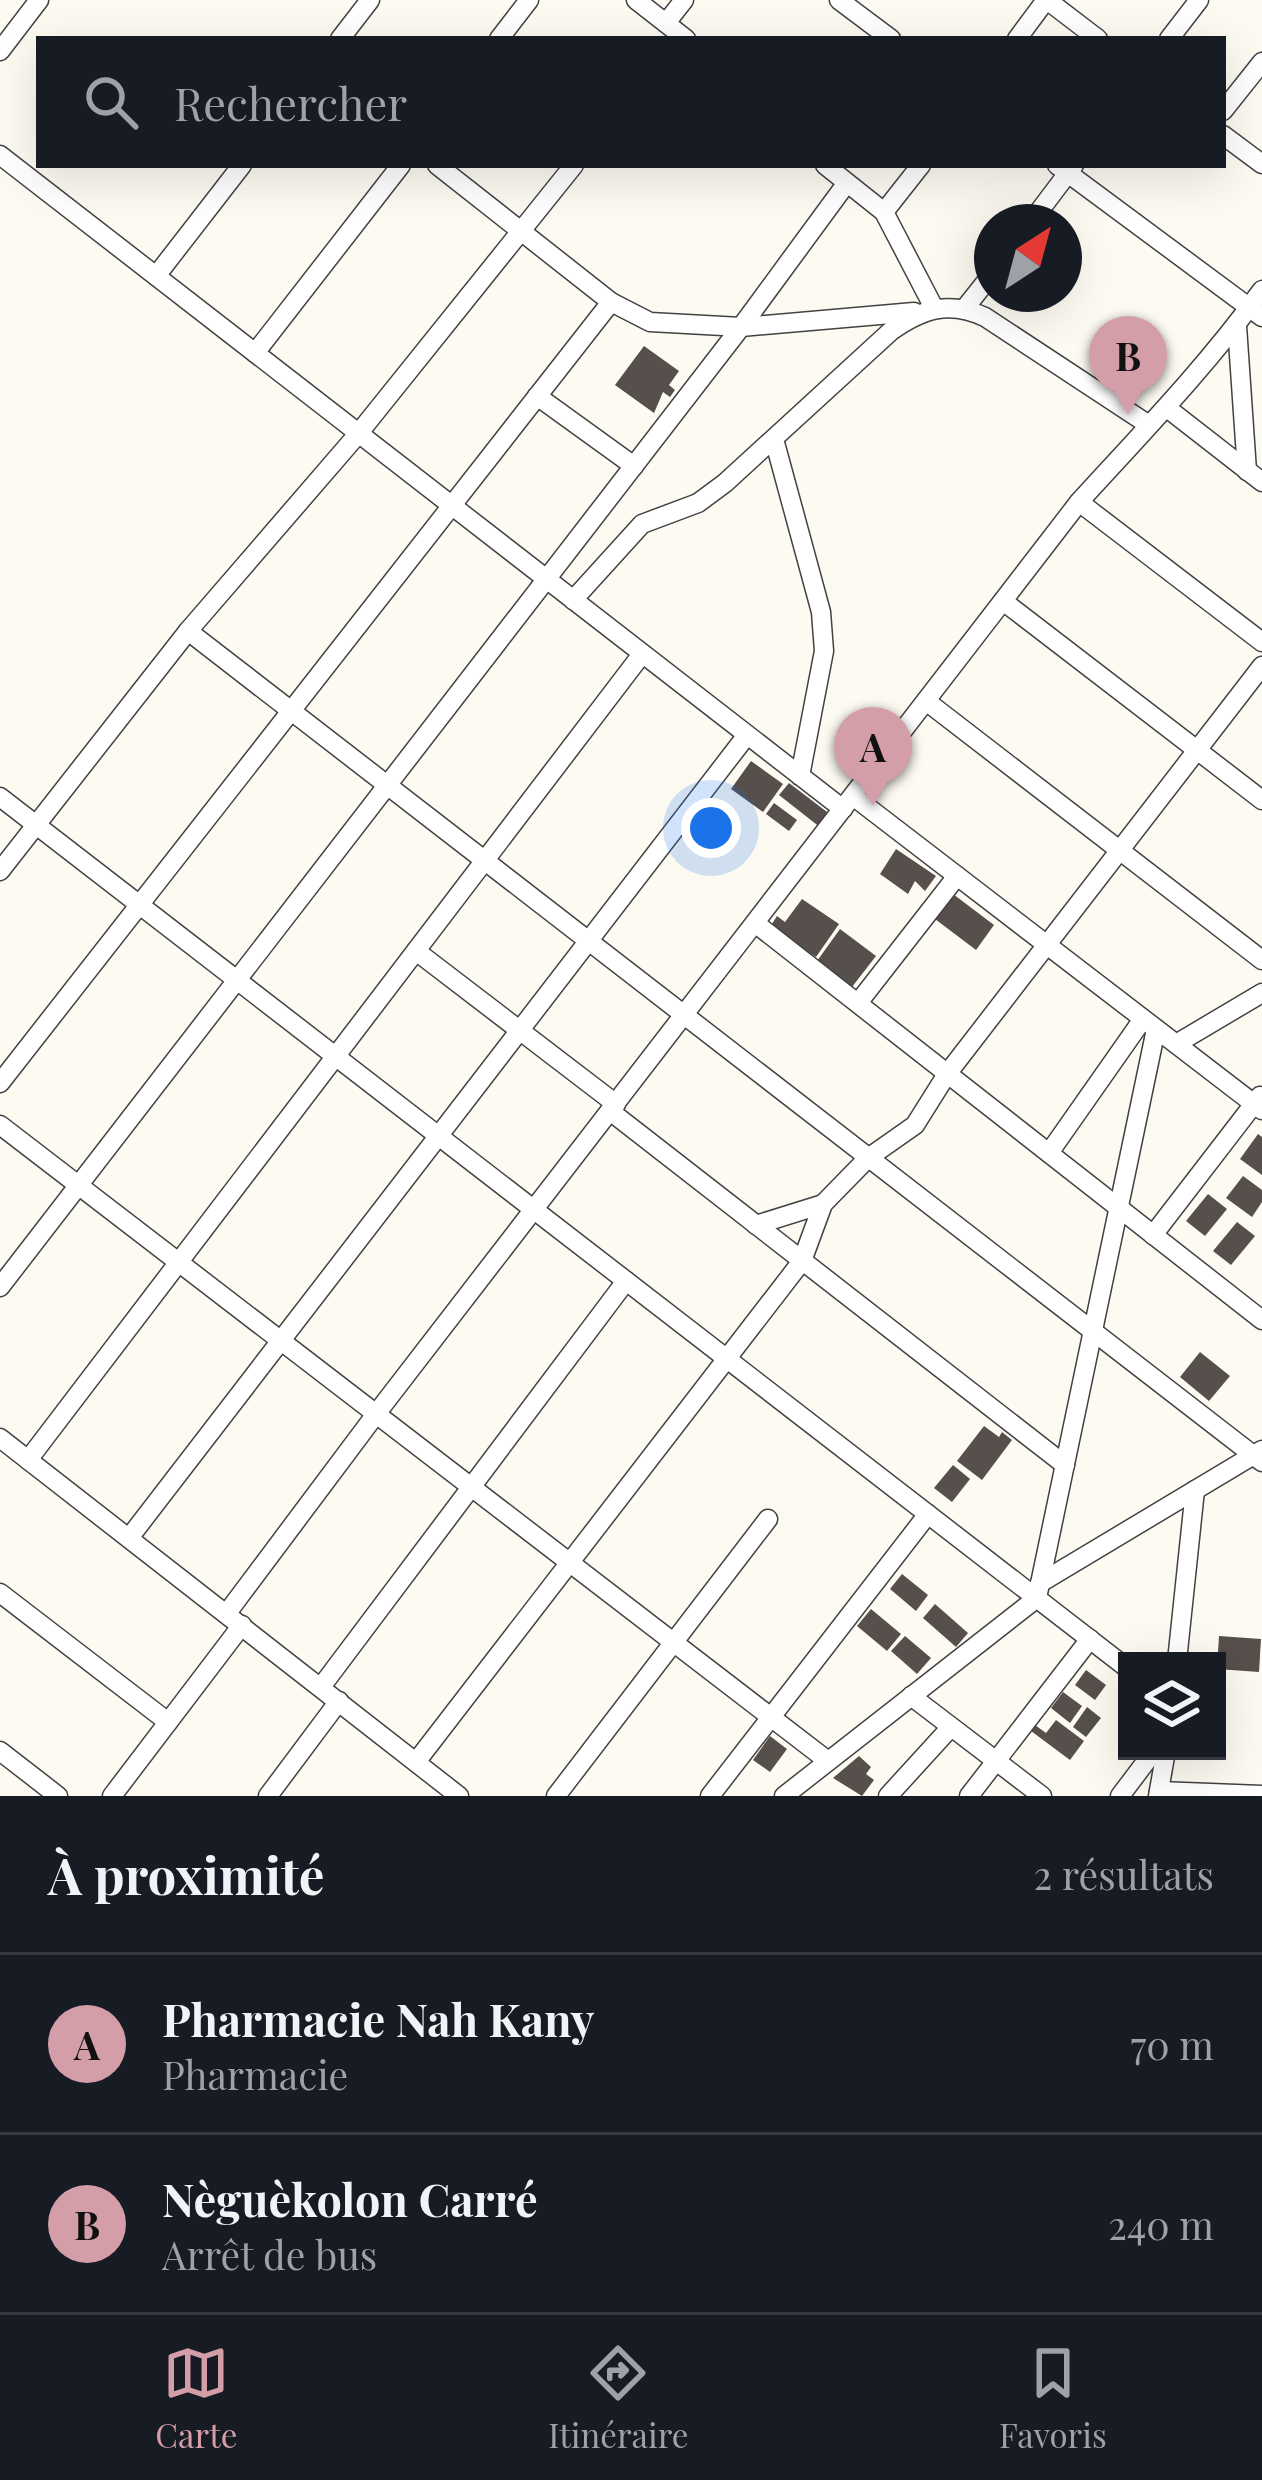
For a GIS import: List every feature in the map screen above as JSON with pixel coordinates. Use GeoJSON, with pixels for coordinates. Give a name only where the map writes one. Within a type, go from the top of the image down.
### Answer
{"type":"FeatureCollection","features":[{"type":"Feature","properties":{"kind":"street"},"geometry":{"type":"LineString","coordinates":[[0,51],[39,0]]}},
{"type":"Feature","properties":{"kind":"street"},"geometry":{"type":"LineString","coordinates":[[342,36],[370,0]]}},
{"type":"Feature","properties":{"kind":"street"},"geometry":{"type":"LineString","coordinates":[[501,36],[529,0]]}},
{"type":"Feature","properties":{"kind":"street"},"geometry":{"type":"LineString","coordinates":[[636,0],[682,36]]}},
{"type":"Feature","properties":{"kind":"street"},"geometry":{"type":"LineString","coordinates":[[666,23],[683,0]]}},
{"type":"Feature","properties":{"kind":"street"},"geometry":{"type":"LineString","coordinates":[[839,0],[887,36]]}},
{"type":"Feature","properties":{"kind":"street"},"geometry":{"type":"LineString","coordinates":[[1019,36],[1046,0],[1094,36]]}},
{"type":"Feature","properties":{"kind":"street"},"geometry":{"type":"LineString","coordinates":[[1171,36],[1199,0]]}},
{"type":"Feature","properties":{"kind":"street"},"geometry":{"type":"LineString","coordinates":[[1226,107],[1262,62]]}},
{"type":"Feature","properties":{"kind":"street"},"geometry":{"type":"LineString","coordinates":[[1226,137],[1262,164]]}},
{"type":"Feature","properties":{"kind":"street"},"geometry":{"type":"LineString","coordinates":[[0,155],[800,776],[957,876],[1176,1044],[1260,1102],[1154,1235]]}},
{"type":"Feature","properties":{"kind":"street"},"geometry":{"type":"LineString","coordinates":[[156,276],[240,168]]}},
{"type":"Feature","properties":{"kind":"street"},"geometry":{"type":"LineString","coordinates":[[255,353],[399,168]]}},
{"type":"Feature","properties":{"kind":"street"},"geometry":{"type":"LineString","coordinates":[[441,168],[611,302],[650,322],[741,327],[965,308],[1149,425]]}},
{"type":"Feature","properties":{"kind":"street"},"geometry":{"type":"LineString","coordinates":[[0,871],[188,632],[358,434],[571,168]]}},
{"type":"Feature","properties":{"kind":"street"},"geometry":{"type":"LineString","coordinates":[[828,168],[884,212],[926,310]]}},
{"type":"Feature","properties":{"kind":"street"},"geometry":{"type":"LineString","coordinates":[[884,212],[919,168]]}},
{"type":"Feature","properties":{"kind":"street"},"geometry":{"type":"LineString","coordinates":[[1043,204],[1067,168],[1256,312]]}},
{"type":"Feature","properties":{"kind":"street"},"geometry":{"type":"LineString","coordinates":[[0,1287],[741,327],[846,184]]}},
{"type":"Feature","properties":{"kind":"street"},"geometry":{"type":"LineString","coordinates":[[112,1796],[168,1722],[376,1414],[1079,502],[1237,326],[1256,312],[1262,290]]}},
{"type":"Feature","properties":{"kind":"street"},"geometry":{"type":"LineString","coordinates":[[965,308],[974,297]]}},
{"type":"Feature","properties":{"kind":"street"},"geometry":{"type":"LineString","coordinates":[[0,1083],[611,302]]}},
{"type":"Feature","properties":{"kind":"street"},"geometry":{"type":"LineString","coordinates":[[573,600],[642,524],[698,503],[891,332],[926,310]]}},
{"type":"Feature","properties":{"kind":"street"},"geometry":{"type":"LineString","coordinates":[[1237,326],[1254,477]]}},
{"type":"Feature","properties":{"kind":"street"},"geometry":{"type":"LineString","coordinates":[[537,396],[634,466]]}},
{"type":"Feature","properties":{"kind":"street"},"geometry":{"type":"LineString","coordinates":[[1167,408],[1254,477]]}},
{"type":"Feature","properties":{"kind":"street"},"geometry":{"type":"LineString","coordinates":[[774,439],[821,611],[824,651],[800,776]]}},
{"type":"Feature","properties":{"kind":"street"},"geometry":{"type":"LineString","coordinates":[[1079,502],[1262,642]]}},
{"type":"Feature","properties":{"kind":"street"},"geometry":{"type":"LineString","coordinates":[[1003,601],[1262,800]]}},
{"type":"Feature","properties":{"kind":"street"},"geometry":{"type":"LineString","coordinates":[[188,632],[1259,1456],[1195,1490],[1038,1590],[784,1796]]}},
{"type":"Feature","properties":{"kind":"street"},"geometry":{"type":"LineString","coordinates":[[28,1460],[643,654]]}},
{"type":"Feature","properties":{"kind":"street"},"geometry":{"type":"LineString","coordinates":[[416,1762],[802,1262],[823,1204],[868,1158],[915,1125],[947,1074],[1262,666]]}},
{"type":"Feature","properties":{"kind":"street"},"geometry":{"type":"LineString","coordinates":[[926,701],[1262,960]]}},
{"type":"Feature","properties":{"kind":"street"},"geometry":{"type":"LineString","coordinates":[[129,1538],[747,735]]}},
{"type":"Feature","properties":{"kind":"street"},"geometry":{"type":"LineString","coordinates":[[0,797],[928,1514],[1038,1590],[1118,1661]]}},
{"type":"Feature","properties":{"kind":"street"},"geometry":{"type":"LineString","coordinates":[[858,1004],[957,876]]}},
{"type":"Feature","properties":{"kind":"street"},"geometry":{"type":"LineString","coordinates":[[755,923],[1259,1312]]}},
{"type":"Feature","properties":{"kind":"street"},"geometry":{"type":"LineString","coordinates":[[416,951],[520,1030],[802,1262],[1065,1465]]}},
{"type":"Feature","properties":{"kind":"street"},"geometry":{"type":"LineString","coordinates":[[1176,1044],[1262,993]]}},
{"type":"Feature","properties":{"kind":"street"},"geometry":{"type":"LineString","coordinates":[[1048,1153],[1150,1024]]}},
{"type":"Feature","properties":{"kind":"street"},"geometry":{"type":"LineString","coordinates":[[1038,1590],[1150,1024]]}},
{"type":"Feature","properties":{"kind":"street"},"geometry":{"type":"LineString","coordinates":[[0,1125],[828,1760]]}},
{"type":"Feature","properties":{"kind":"street"},"geometry":{"type":"LineString","coordinates":[[756,1225],[823,1204]]}},
{"type":"Feature","properties":{"kind":"street"},"geometry":{"type":"LineString","coordinates":[[321,1688],[626,1281]]}},
{"type":"Feature","properties":{"kind":"street"},"geometry":{"type":"LineString","coordinates":[[0,1438],[416,1762],[434,1789],[459,1796]]}},
{"type":"Feature","properties":{"kind":"street"},"geometry":{"type":"LineString","coordinates":[[1178,1652],[1195,1490]]}},
{"type":"Feature","properties":{"kind":"street"},"geometry":{"type":"LineString","coordinates":[[710,1796],[928,1514]]}},
{"type":"Feature","properties":{"kind":"street"},"geometry":{"type":"LineString","coordinates":[[556,1796],[768,1519]]}},
{"type":"Feature","properties":{"kind":"street"},"geometry":{"type":"LineString","coordinates":[[0,1593],[168,1722]]}},
{"type":"Feature","properties":{"kind":"street"},"geometry":{"type":"LineString","coordinates":[[969,1796],[1090,1639]]}},
{"type":"Feature","properties":{"kind":"street"},"geometry":{"type":"LineString","coordinates":[[910,1696],[1042,1796]]}},
{"type":"Feature","properties":{"kind":"street"},"geometry":{"type":"LineString","coordinates":[[268,1796],[339,1701]]}},
{"type":"Feature","properties":{"kind":"street"},"geometry":{"type":"LineString","coordinates":[[888,1796],[951,1727]]}},
{"type":"Feature","properties":{"kind":"street"},"geometry":{"type":"LineString","coordinates":[[0,1751],[58,1796]]}},
{"type":"Feature","properties":{"kind":"street"},"geometry":{"type":"LineString","coordinates":[[1120,1796],[1147,1760]]}},
{"type":"Feature","properties":{"kind":"street"},"geometry":{"type":"LineString","coordinates":[[1165,1760],[1159,1794],[1262,1795]]}},
{"type":"Feature","properties":{"kind":"building"},"geometry":{"type":"Polygon","coordinates":[[[644,346],[679,371],[669,385],[675,390],[670,397],[663,392],[654,413],[615,385],[644,346]]]}},
{"type":"Feature","properties":{"kind":"building"},"geometry":{"type":"Polygon","coordinates":[[[751,761],[783,784],[763,812],[731,789],[751,761]]]}},
{"type":"Feature","properties":{"kind":"building"},"geometry":{"type":"Polygon","coordinates":[[[789,783],[831,815],[821,828],[779,795],[789,783]]]}},
{"type":"Feature","properties":{"kind":"building"},"geometry":{"type":"Polygon","coordinates":[[[774,803],[797,820],[789,831],[766,814],[774,803]]]}},
{"type":"Feature","properties":{"kind":"building"},"geometry":{"type":"Polygon","coordinates":[[[896,849],[936,876],[925,891],[915,881],[908,894],[880,874],[896,849]]]}},
{"type":"Feature","properties":{"kind":"building"},"geometry":{"type":"Polygon","coordinates":[[[953,894],[994,925],[976,950],[935,919],[953,894]]]}},
{"type":"Feature","properties":{"kind":"building"},"geometry":{"type":"Polygon","coordinates":[[[802,899],[839,924],[816,957],[770,927],[777,916],[785,922],[802,899]]]}},
{"type":"Feature","properties":{"kind":"building"},"geometry":{"type":"Polygon","coordinates":[[[840,929],[876,956],[852,987],[817,961],[840,929]]]}},
{"type":"Feature","properties":{"kind":"building"},"geometry":{"type":"Polygon","coordinates":[[[1258,1134],[1262,1137],[1262,1175],[1240,1159],[1258,1134]]]}},
{"type":"Feature","properties":{"kind":"building"},"geometry":{"type":"Polygon","coordinates":[[[1243,1176],[1262,1190],[1262,1202],[1252,1217],[1226,1198],[1243,1176]]]}},
{"type":"Feature","properties":{"kind":"building"},"geometry":{"type":"Polygon","coordinates":[[[1208,1194],[1227,1209],[1205,1236],[1186,1221],[1208,1194]]]}},
{"type":"Feature","properties":{"kind":"building"},"geometry":{"type":"Polygon","coordinates":[[[1237,1222],[1255,1236],[1231,1265],[1213,1251],[1237,1222]]]}},
{"type":"Feature","properties":{"kind":"building"},"geometry":{"type":"Polygon","coordinates":[[[1200,1352],[1230,1376],[1209,1401],[1180,1377],[1200,1352]]]}},
{"type":"Feature","properties":{"kind":"building"},"geometry":{"type":"Polygon","coordinates":[[[984,1426],[1012,1440],[982,1480],[957,1461],[984,1426]]]}},
{"type":"Feature","properties":{"kind":"building"},"geometry":{"type":"Polygon","coordinates":[[[953,1465],[970,1479],[952,1502],[934,1488],[953,1465]]]}},
{"type":"Feature","properties":{"kind":"building"},"geometry":{"type":"Polygon","coordinates":[[[902,1574],[928,1595],[916,1611],[890,1589],[902,1574]]]}},
{"type":"Feature","properties":{"kind":"building"},"geometry":{"type":"Polygon","coordinates":[[[935,1604],[968,1633],[956,1647],[923,1618],[935,1604]]]}},
{"type":"Feature","properties":{"kind":"building"},"geometry":{"type":"Polygon","coordinates":[[[871,1609],[901,1634],[887,1651],[857,1626],[871,1609]]]}},
{"type":"Feature","properties":{"kind":"building"},"geometry":{"type":"Polygon","coordinates":[[[905,1636],[931,1658],[917,1674],[891,1651],[905,1636]]]}},
{"type":"Feature","properties":{"kind":"building"},"geometry":{"type":"Polygon","coordinates":[[[1219,1636],[1261,1639],[1259,1672],[1226,1670],[1226,1652],[1218,1652],[1219,1636]]]}},
{"type":"Feature","properties":{"kind":"building"},"geometry":{"type":"Polygon","coordinates":[[[1086,1670],[1106,1685],[1095,1700],[1075,1685],[1086,1670]]]}},
{"type":"Feature","properties":{"kind":"building"},"geometry":{"type":"Polygon","coordinates":[[[1063,1692],[1082,1706],[1070,1723],[1051,1708],[1063,1692]]]}},
{"type":"Feature","properties":{"kind":"building"},"geometry":{"type":"Polygon","coordinates":[[[1087,1707],[1101,1718],[1086,1737],[1073,1727],[1087,1707]]]}},
{"type":"Feature","properties":{"kind":"building"},"geometry":{"type":"Polygon","coordinates":[[[1056,1720],[1084,1741],[1070,1760],[1031,1731],[1035,1725],[1046,1733],[1056,1720]]]}},
{"type":"Feature","properties":{"kind":"building"},"geometry":{"type":"Polygon","coordinates":[[[770,1736],[787,1749],[770,1772],[753,1760],[770,1736]]]}},
{"type":"Feature","properties":{"kind":"building"},"geometry":{"type":"Polygon","coordinates":[[[859,1756],[871,1767],[866,1774],[874,1780],[862,1796],[833,1778],[859,1756]]]}},
{"type":"Feature","properties":{"kind":"place","name":"Nèguèkolon Carré"},"geometry":{"type":"Point","coordinates":[1128,415]}},
{"type":"Feature","properties":{"kind":"place","name":"Pharmacie Nah Kany"},"geometry":{"type":"Point","coordinates":[873,806]}}]}
